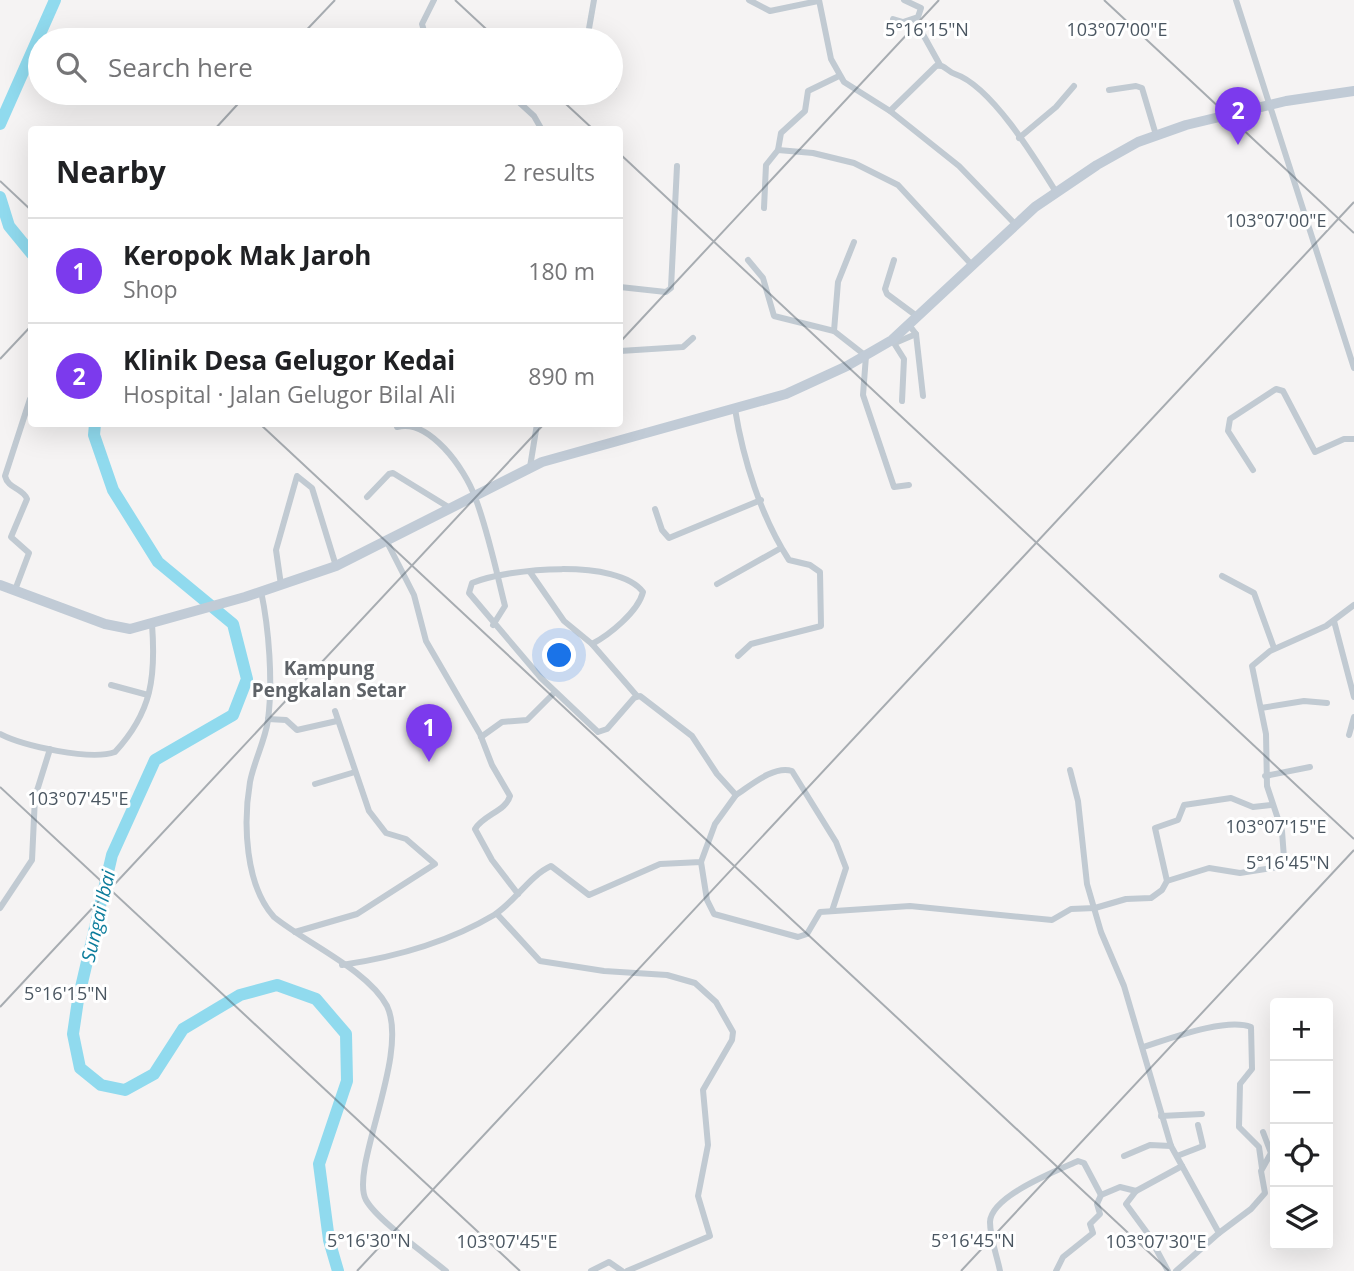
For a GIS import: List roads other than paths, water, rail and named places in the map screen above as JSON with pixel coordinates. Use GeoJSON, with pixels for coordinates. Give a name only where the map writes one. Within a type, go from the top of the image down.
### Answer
{"type":"FeatureCollection","features":[{"type":"Feature","properties":{"kind":"main road"},"geometry":{"type":"LineString","coordinates":[[0,585],[114,627],[130,629],[244,597],[335,566],[387,542],[530,467],[786,394],[894,342],[912,329],[918,317],[1015,224],[1056,192],[1129,146],[1156,135],[1286,101],[1354,91]]}},
{"type":"Feature","properties":{"kind":"street"},"geometry":{"type":"LineString","coordinates":[[423,28],[422,24],[434,0]]}},
{"type":"Feature","properties":{"kind":"street"},"geometry":{"type":"LineString","coordinates":[[588,28],[594,0]]}},
{"type":"Feature","properties":{"kind":"street"},"geometry":{"type":"LineString","coordinates":[[749,0],[770,11],[819,1],[831,59],[839,76],[851,89],[890,111],[959,166],[1015,224]]}},
{"type":"Feature","properties":{"kind":"street"},"geometry":{"type":"LineString","coordinates":[[904,0],[921,8]]}},
{"type":"Feature","properties":{"kind":"street"},"geometry":{"type":"LineString","coordinates":[[915,20],[928,0]]}},
{"type":"Feature","properties":{"kind":"street"},"geometry":{"type":"LineString","coordinates":[[1236,0],[1354,368]]}},
{"type":"Feature","properties":{"kind":"street"},"geometry":{"type":"LineString","coordinates":[[893,19],[903,22],[915,20]]}},
{"type":"Feature","properties":{"kind":"street"},"geometry":{"type":"LineString","coordinates":[[915,20],[940,65],[970,80],[1019,138],[1056,192]]}},
{"type":"Feature","properties":{"kind":"street"},"geometry":{"type":"LineString","coordinates":[[890,111],[940,65]]}},
{"type":"Feature","properties":{"kind":"street"},"geometry":{"type":"LineString","coordinates":[[764,208],[766,165],[778,150],[781,133],[805,111],[808,91],[839,76]]}},
{"type":"Feature","properties":{"kind":"street"},"geometry":{"type":"LineString","coordinates":[[1019,138],[1056,107],[1074,86]]}},
{"type":"Feature","properties":{"kind":"street"},"geometry":{"type":"LineString","coordinates":[[1109,90],[1136,86],[1142,88],[1156,135]]}},
{"type":"Feature","properties":{"kind":"street"},"geometry":{"type":"LineString","coordinates":[[524,105],[540,126]]}},
{"type":"Feature","properties":{"kind":"street"},"geometry":{"type":"LineString","coordinates":[[778,150],[813,153],[855,163],[898,185],[971,264]]}},
{"type":"Feature","properties":{"kind":"street"},"geometry":{"type":"LineString","coordinates":[[623,288],[666,292],[671,288],[677,166]]}},
{"type":"Feature","properties":{"kind":"street"},"geometry":{"type":"LineString","coordinates":[[834,331],[838,282],[854,242]]}},
{"type":"Feature","properties":{"kind":"street"},"geometry":{"type":"LineString","coordinates":[[748,260],[763,278],[774,316],[834,331],[866,356],[863,395],[886,465],[894,487],[909,485]]}},
{"type":"Feature","properties":{"kind":"street"},"geometry":{"type":"LineString","coordinates":[[894,260],[885,289],[887,294],[918,317]]}},
{"type":"Feature","properties":{"kind":"street"},"geometry":{"type":"LineString","coordinates":[[912,329],[923,396]]}},
{"type":"Feature","properties":{"kind":"street"},"geometry":{"type":"LineString","coordinates":[[623,351],[683,347],[693,338]]}},
{"type":"Feature","properties":{"kind":"street"},"geometry":{"type":"LineString","coordinates":[[894,342],[904,359],[902,401]]}},
{"type":"Feature","properties":{"kind":"street"},"geometry":{"type":"LineString","coordinates":[[1253,470],[1228,431],[1227,424],[1230,419],[1276,389],[1283,391],[1315,452],[1344,439],[1354,439]]}},
{"type":"Feature","properties":{"kind":"street"},"geometry":{"type":"LineString","coordinates":[[15,590],[19,571],[29,554],[11,537],[27,496],[8,484],[5,476],[28,405]]}},
{"type":"Feature","properties":{"kind":"street"},"geometry":{"type":"LineString","coordinates":[[736,409],[741,439],[761,500],[781,548],[789,560],[815,567],[820,572],[823,623],[821,626],[751,644],[738,656]]}},
{"type":"Feature","properties":{"kind":"street"},"geometry":{"type":"LineString","coordinates":[[416,427],[433,436],[475,495],[505,606],[493,625]]}},
{"type":"Feature","properties":{"kind":"street"},"geometry":{"type":"LineString","coordinates":[[530,467],[537,427]]}},
{"type":"Feature","properties":{"kind":"street"},"geometry":{"type":"LineString","coordinates":[[368,497],[393,473],[450,508]]}},
{"type":"Feature","properties":{"kind":"street"},"geometry":{"type":"LineString","coordinates":[[281,585],[276,550],[297,476],[312,488],[335,566]]}},
{"type":"Feature","properties":{"kind":"street"},"geometry":{"type":"LineString","coordinates":[[655,509],[662,530],[669,538],[761,500]]}},
{"type":"Feature","properties":{"kind":"street"},"geometry":{"type":"LineString","coordinates":[[387,542],[414,595],[426,641],[481,737],[510,799],[480,822],[475,832],[518,894]]}},
{"type":"Feature","properties":{"kind":"street"},"geometry":{"type":"LineString","coordinates":[[717,584],[781,548]]}},
{"type":"Feature","properties":{"kind":"street"},"geometry":{"type":"LineString","coordinates":[[592,644],[617,625],[642,598],[643,592],[625,576],[575,569],[497,574],[472,583],[469,587],[472,600],[493,625],[555,692],[598,732],[607,729],[637,696]]}},
{"type":"Feature","properties":{"kind":"street"},"geometry":{"type":"LineString","coordinates":[[530,572],[564,621],[592,644],[637,696],[692,736],[717,774],[736,795]]}},
{"type":"Feature","properties":{"kind":"street"},"geometry":{"type":"LineString","coordinates":[[1222,576],[1254,593],[1275,648]]}},
{"type":"Feature","properties":{"kind":"street"},"geometry":{"type":"LineString","coordinates":[[261,591],[268,628],[268,719],[250,783],[249,844],[254,878],[267,908],[295,932],[369,984],[390,1016],[391,1032],[385,1087],[363,1178],[365,1198],[377,1213],[446,1271]]}},
{"type":"Feature","properties":{"kind":"street"},"geometry":{"type":"LineString","coordinates":[[1167,881],[1209,868],[1240,873],[1278,867],[1284,858],[1282,831],[1271,805],[1265,776],[1267,741],[1252,666],[1275,648],[1334,621],[1354,606]]}},
{"type":"Feature","properties":{"kind":"street"},"geometry":{"type":"LineString","coordinates":[[1334,621],[1354,698]]}},
{"type":"Feature","properties":{"kind":"street"},"geometry":{"type":"LineString","coordinates":[[0,734],[12,741],[50,749],[112,754],[141,721],[154,655],[152,624]]}},
{"type":"Feature","properties":{"kind":"street"},"geometry":{"type":"LineString","coordinates":[[111,685],[148,695]]}},
{"type":"Feature","properties":{"kind":"street"},"geometry":{"type":"LineString","coordinates":[[481,737],[507,720],[527,720],[555,692]]}},
{"type":"Feature","properties":{"kind":"street"},"geometry":{"type":"LineString","coordinates":[[1261,708],[1304,701],[1327,703]]}},
{"type":"Feature","properties":{"kind":"street"},"geometry":{"type":"LineString","coordinates":[[295,932],[357,914],[433,868],[434,863],[406,839],[383,831],[369,811],[335,711]]}},
{"type":"Feature","properties":{"kind":"street"},"geometry":{"type":"LineString","coordinates":[[1349,734],[1354,717]]}},
{"type":"Feature","properties":{"kind":"street"},"geometry":{"type":"LineString","coordinates":[[268,719],[286,720],[297,730],[337,720]]}},
{"type":"Feature","properties":{"kind":"street"},"geometry":{"type":"LineString","coordinates":[[0,908],[32,860],[35,797],[50,749]]}},
{"type":"Feature","properties":{"kind":"street"},"geometry":{"type":"LineString","coordinates":[[1265,776],[1310,767]]}},
{"type":"Feature","properties":{"kind":"street"},"geometry":{"type":"LineString","coordinates":[[832,911],[846,868],[836,842],[792,771],[785,769],[765,777],[736,795],[715,824],[701,862],[709,907],[723,917],[798,937],[807,934],[817,914],[832,911],[909,906],[1052,920],[1071,909],[1095,908],[1115,901],[1151,898],[1163,890],[1167,881],[1155,828],[1178,820],[1184,805],[1231,798],[1253,807],[1271,805]]}},
{"type":"Feature","properties":{"kind":"street"},"geometry":{"type":"LineString","coordinates":[[1070,770],[1078,801],[1087,884],[1143,1047],[1161,1116],[1171,1146],[1219,1233]]}},
{"type":"Feature","properties":{"kind":"street"},"geometry":{"type":"LineString","coordinates":[[315,784],[355,772]]}},
{"type":"Feature","properties":{"kind":"street"},"geometry":{"type":"LineString","coordinates":[[342,965],[408,953],[497,914],[551,866],[589,895],[660,864],[701,862]]}},
{"type":"Feature","properties":{"kind":"street"},"geometry":{"type":"LineString","coordinates":[[497,914],[540,961],[604,971],[667,975],[695,983],[708,992],[733,1032],[732,1040],[703,1090],[708,1145],[698,1196],[710,1236],[625,1271],[609,1262],[591,1271]]}},
{"type":"Feature","properties":{"kind":"street"},"geometry":{"type":"LineString","coordinates":[[1143,1047],[1182,1034],[1220,1027],[1251,1027],[1252,1069],[1240,1084],[1239,1127],[1259,1147],[1264,1197],[1176,1271]]}},
{"type":"Feature","properties":{"kind":"street"},"geometry":{"type":"LineString","coordinates":[[1161,1116],[1202,1114]]}},
{"type":"Feature","properties":{"kind":"street"},"geometry":{"type":"LineString","coordinates":[[1177,1156],[1203,1146],[1198,1125]]}},
{"type":"Feature","properties":{"kind":"street"},"geometry":{"type":"LineString","coordinates":[[1262,1168],[1271,1156],[1263,1132]]}},
{"type":"Feature","properties":{"kind":"street"},"geometry":{"type":"LineString","coordinates":[[1124,1156],[1150,1145],[1171,1146]]}},
{"type":"Feature","properties":{"kind":"street"},"geometry":{"type":"LineString","coordinates":[[1000,1271],[990,1221],[1006,1198],[1077,1161],[1084,1163],[1101,1195]]}},
{"type":"Feature","properties":{"kind":"street"},"geometry":{"type":"LineString","coordinates":[[1168,1271],[1126,1204],[1136,1191],[1182,1166]]}},
{"type":"Feature","properties":{"kind":"street"},"geometry":{"type":"LineString","coordinates":[[1056,1271],[1063,1257],[1093,1233],[1090,1224],[1100,1214],[1097,1204],[1101,1195],[1120,1187],[1136,1191]]}},
{"type":"Feature","properties":{"kind":"waterway","name":"Sungai Ibai"},"geometry":{"type":"LineString","coordinates":[[43,28],[55,0]]}},
{"type":"Feature","properties":{"kind":"waterway","name":"Sungai Ibai"},"geometry":{"type":"LineString","coordinates":[[0,124],[28,61]]}},
{"type":"Feature","properties":{"kind":"waterway","name":"Sungai Ibai"},"geometry":{"type":"LineString","coordinates":[[0,197],[9,226],[28,249]]}},
{"type":"Feature","properties":{"kind":"waterway","name":"Sungai Ibai"},"geometry":{"type":"LineString","coordinates":[[95,427],[94,435],[113,490],[158,562],[233,624],[247,679],[233,715],[155,760],[112,855],[78,1000],[73,1034],[80,1068],[101,1085],[125,1090],[154,1074],[183,1029],[240,995],[277,985],[316,999],[346,1034],[347,1081],[319,1164],[329,1240],[338,1271]]}},
{"type":"Feature","properties":{"kind":"place","name":"Klinik Desa Gelugor Kedai"},"geometry":{"type":"Point","coordinates":[1238,145]}},
{"type":"Feature","properties":{"kind":"place","name":"Keropok Mak Jaroh"},"geometry":{"type":"Point","coordinates":[429,762]}},
{"type":"Feature","properties":{"kind":"district","name":"Kampung Pengkalan Setar"},"geometry":{"type":"Point","coordinates":[329,679]}}]}
